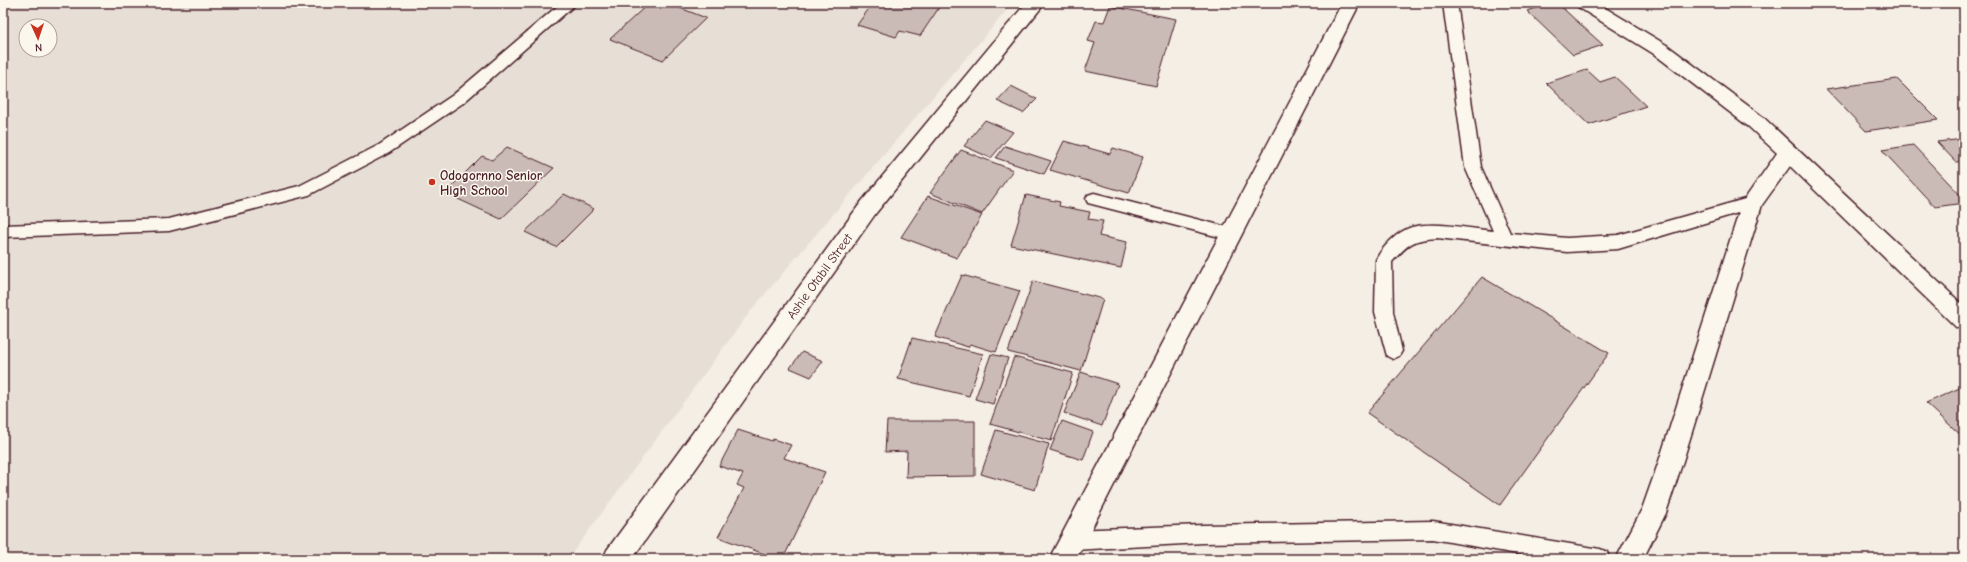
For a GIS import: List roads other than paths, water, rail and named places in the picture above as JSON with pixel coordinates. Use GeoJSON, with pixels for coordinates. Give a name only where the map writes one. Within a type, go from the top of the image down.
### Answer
{"type":"FeatureCollection","features":[{"type":"Feature","properties":{"kind":"street","name":"Ashie Otabil Street"},"geometry":{"type":"LineString","coordinates":[[616,559],[869,207],[1036,3]]}},
{"type":"Feature","properties":{"kind":"street"},"geometry":{"type":"LineString","coordinates":[[1062,559],[1351,3]]}},
{"type":"Feature","properties":{"kind":"street"},"geometry":{"type":"LineString","coordinates":[[1584,3],[1661,50],[1756,122],[1964,320]]}},
{"type":"Feature","properties":{"kind":"street"},"geometry":{"type":"LineString","coordinates":[[1629,559],[1653,513],[1671,462],[1752,203],[1789,152]]}},
{"type":"Feature","properties":{"kind":"lane"},"geometry":{"type":"LineString","coordinates":[[3,231],[168,225],[303,191],[384,149],[458,99],[570,3]]}},
{"type":"Feature","properties":{"kind":"lane"},"geometry":{"type":"LineString","coordinates":[[1450,3],[1473,167],[1505,238]]}},
{"type":"Feature","properties":{"kind":"lane"},"geometry":{"type":"LineString","coordinates":[[1094,199],[1231,234]]}},
{"type":"Feature","properties":{"kind":"lane"},"geometry":{"type":"LineString","coordinates":[[1393,351],[1384,312],[1384,260],[1397,245],[1414,233],[1437,232],[1567,245],[1618,242],[1752,203]]}},
{"type":"Feature","properties":{"kind":"lane"},"geometry":{"type":"LineString","coordinates":[[1072,540],[1203,534],[1433,530],[1600,559]]}},
{"type":"Feature","properties":{"kind":"place","name":"Odogornno Senior High School"},"geometry":{"type":"Point","coordinates":[432,182]}}]}
